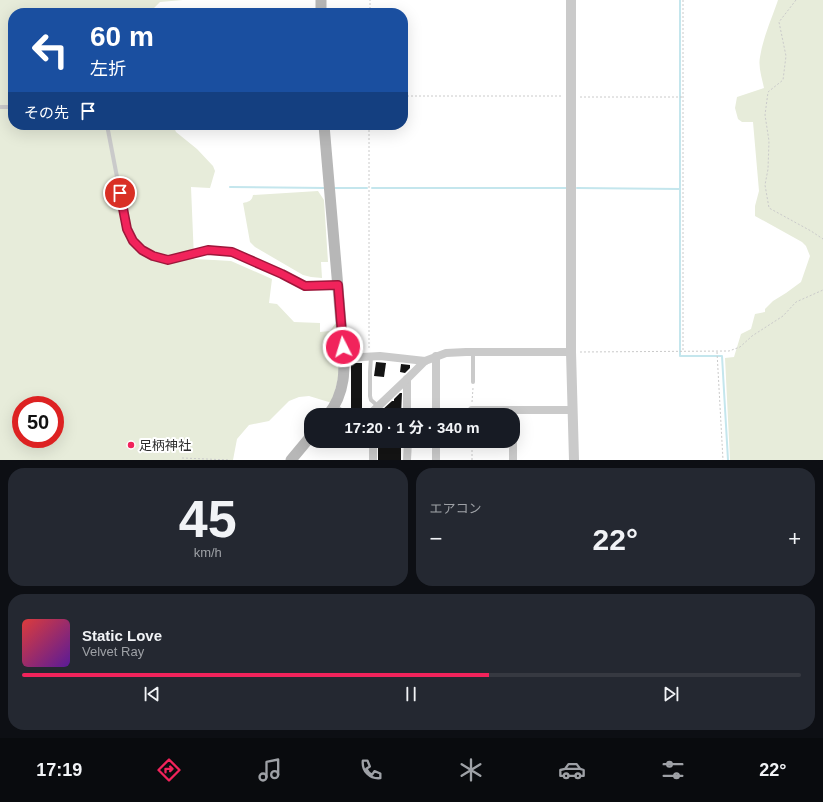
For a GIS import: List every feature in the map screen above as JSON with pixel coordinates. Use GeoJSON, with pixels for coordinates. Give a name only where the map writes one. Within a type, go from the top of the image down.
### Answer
{"type":"FeatureCollection","features":[{"type":"Feature","properties":{"kind":"main road"},"geometry":{"type":"LineString","coordinates":[[324,130],[344,358],[343,380],[339,397],[333,408]]}},
{"type":"Feature","properties":{"kind":"main road"},"geometry":{"type":"LineString","coordinates":[[291,460],[304,444]]}},
{"type":"Feature","properties":{"kind":"street"},"geometry":{"type":"LineString","coordinates":[[571,0],[571,352],[574,460]]}},
{"type":"Feature","properties":{"kind":"street"},"geometry":{"type":"LineString","coordinates":[[378,406],[425,361],[446,353],[571,352]]}},
{"type":"Feature","properties":{"kind":"street"},"geometry":{"type":"LineString","coordinates":[[344,358],[380,356],[425,361]]}},
{"type":"Feature","properties":{"kind":"street"},"geometry":{"type":"LineString","coordinates":[[436,356],[436,408]]}},
{"type":"Feature","properties":{"kind":"street"},"geometry":{"type":"LineString","coordinates":[[407,379],[407,408]]}},
{"type":"Feature","properties":{"kind":"street"},"geometry":{"type":"LineString","coordinates":[[520,413],[573,410]]}},
{"type":"Feature","properties":{"kind":"street"},"geometry":{"type":"LineString","coordinates":[[373,448],[373,460]]}},
{"type":"Feature","properties":{"kind":"street"},"geometry":{"type":"LineString","coordinates":[[407,460],[408,448]]}},
{"type":"Feature","properties":{"kind":"street"},"geometry":{"type":"LineString","coordinates":[[436,448],[436,460]]}},
{"type":"Feature","properties":{"kind":"street"},"geometry":{"type":"LineString","coordinates":[[513,448],[513,460]]}},
{"type":"Feature","properties":{"kind":"lane"},"geometry":{"type":"LineString","coordinates":[[108,130],[127,229],[133,241],[142,250],[153,256],[168,260],[208,250],[232,252],[305,286],[338,285]]}},
{"type":"Feature","properties":{"kind":"lane"},"geometry":{"type":"LineString","coordinates":[[473,352],[473,382]]}},
{"type":"Feature","properties":{"kind":"lane"},"geometry":{"type":"LineString","coordinates":[[370,357],[370,396],[371,400],[378,406]]}},
{"type":"Feature","properties":{"kind":"path"},"geometry":{"type":"LineString","coordinates":[[683,0],[683,351]]}},
{"type":"Feature","properties":{"kind":"path"},"geometry":{"type":"LineString","coordinates":[[796,0],[779,22],[786,56],[783,80],[768,92],[764,115],[769,141],[768,169],[765,185],[769,208],[823,239]]}},
{"type":"Feature","properties":{"kind":"path"},"geometry":{"type":"LineString","coordinates":[[408,96],[683,97]]}},
{"type":"Feature","properties":{"kind":"path"},"geometry":{"type":"LineString","coordinates":[[369,130],[370,357]]}},
{"type":"Feature","properties":{"kind":"path"},"geometry":{"type":"LineString","coordinates":[[571,352],[729,351],[740,347],[752,336],[783,316],[796,302],[823,290]]}},
{"type":"Feature","properties":{"kind":"path"},"geometry":{"type":"LineString","coordinates":[[717,351],[723,460]]}},
{"type":"Feature","properties":{"kind":"path"},"geometry":{"type":"LineString","coordinates":[[472,408],[473,382]]}},
{"type":"Feature","properties":{"kind":"path"},"geometry":{"type":"LineString","coordinates":[[472,448],[472,460]]}},
{"type":"Feature","properties":{"kind":"path"},"geometry":{"type":"LineString","coordinates":[[182,458],[230,460]]}},
{"type":"Feature","properties":{"kind":"green space"},"geometry":{"type":"Polygon","coordinates":[[[0,0],[183,0],[160,2],[154,8],[8,8],[8,130],[175,130],[197,149],[213,166],[215,171],[210,188],[191,187],[194,259],[231,261],[272,279],[269,303],[277,304],[294,322],[320,323],[320,332],[330,331],[335,324],[337,324],[339,327],[339,375],[332,403],[309,396],[299,397],[289,401],[269,421],[249,425],[237,439],[233,460],[0,460],[0,0]]]}},
{"type":"Feature","properties":{"kind":"green space"},"geometry":{"type":"Polygon","coordinates":[[[778,0],[823,0],[823,460],[730,460],[725,358],[734,357],[741,334],[751,329],[755,314],[765,312],[765,309],[773,301],[801,282],[810,256],[806,246],[802,242],[755,216],[755,206],[759,191],[753,122],[742,122],[738,119],[735,108],[737,97],[764,88],[760,69],[761,50],[778,0]]]}},
{"type":"Feature","properties":{"kind":"green space"},"geometry":{"type":"Polygon","coordinates":[[[318,191],[324,200],[328,262],[321,262],[322,278],[303,275],[255,247],[250,242],[243,203],[251,200],[253,195],[318,191]]]}},
{"type":"Feature","properties":{"kind":"building"},"geometry":{"type":"Polygon","coordinates":[[[376,362],[386,363],[384,377],[374,376],[376,362]]]}},
{"type":"Feature","properties":{"kind":"building"},"geometry":{"type":"Polygon","coordinates":[[[351,363],[362,363],[362,408],[351,408],[351,363]]]}},
{"type":"Feature","properties":{"kind":"building"},"geometry":{"type":"Polygon","coordinates":[[[401,364],[410,365],[410,368],[405,373],[400,372],[401,364]]]}},
{"type":"Feature","properties":{"kind":"building"},"geometry":{"type":"Polygon","coordinates":[[[402,393],[401,408],[384,408],[394,401],[394,399],[402,393]]]}},
{"type":"Feature","properties":{"kind":"building"},"geometry":{"type":"Polygon","coordinates":[[[378,448],[401,448],[401,460],[378,460],[378,448]]]}},
{"type":"Feature","properties":{"kind":"waterway"},"geometry":{"type":"LineString","coordinates":[[680,0],[680,356],[722,356],[728,460]]}},
{"type":"Feature","properties":{"kind":"waterway"},"geometry":{"type":"LineString","coordinates":[[230,187],[326,188]]}},
{"type":"Feature","properties":{"kind":"waterway"},"geometry":{"type":"LineString","coordinates":[[335,188],[367,188]]}},
{"type":"Feature","properties":{"kind":"waterway"},"geometry":{"type":"LineString","coordinates":[[372,188],[566,188]]}},
{"type":"Feature","properties":{"kind":"waterway"},"geometry":{"type":"LineString","coordinates":[[577,188],[680,189]]}},
{"type":"Feature","properties":{"kind":"place","name":"足柄神社"},"geometry":{"type":"Point","coordinates":[131,445]}},
{"type":"Feature","properties":{"kind":"route"},"geometry":{"type":"LineString","coordinates":[[120,193],[127,229],[133,241],[142,250],[153,256],[168,260],[208,250],[232,252],[305,286],[338,285],[343,347]]}}]}
